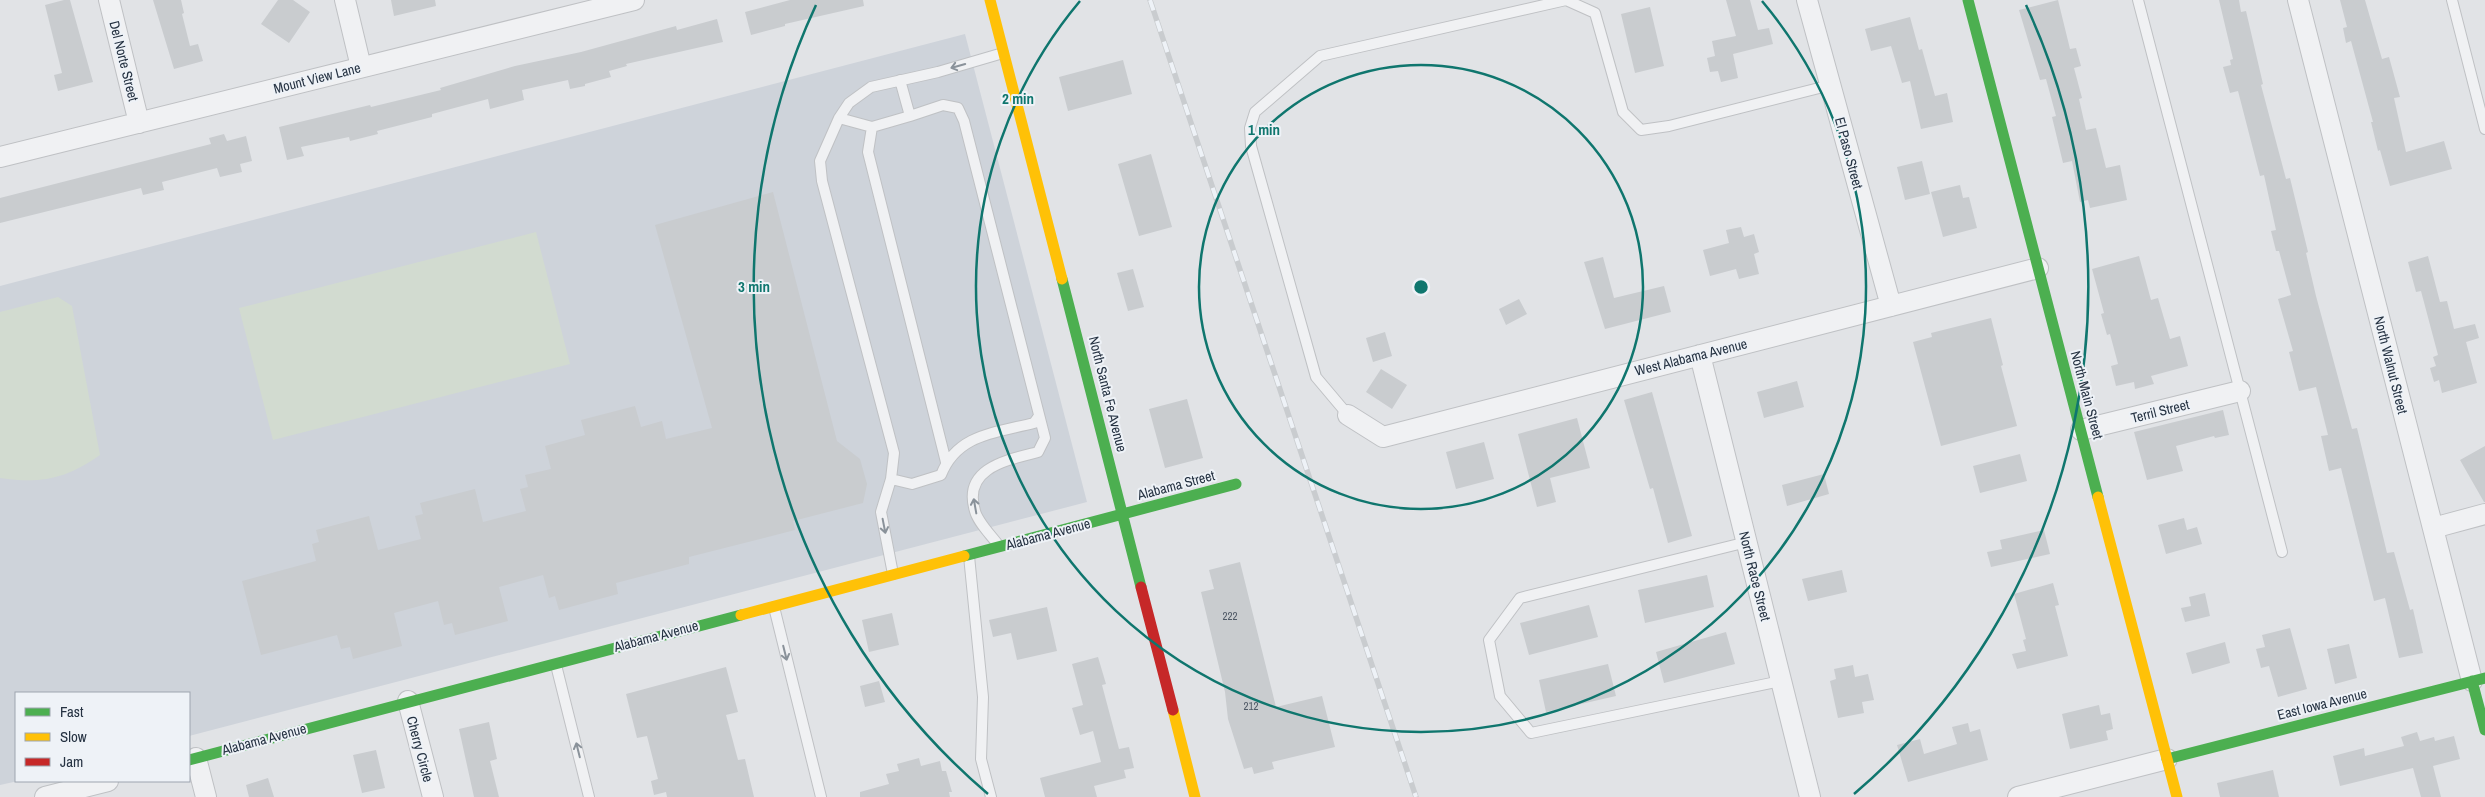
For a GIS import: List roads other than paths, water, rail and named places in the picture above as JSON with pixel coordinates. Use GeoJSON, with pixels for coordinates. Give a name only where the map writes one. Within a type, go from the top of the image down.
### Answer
{"type":"FeatureCollection","features":[{"type":"Feature","properties":{"kind":"main road","name":"North Santa Fe Avenue"},"geometry":{"type":"LineString","coordinates":[[990,0],[1005,52],[1195,797]]}},
{"type":"Feature","properties":{"kind":"main road","name":"North Main Street"},"geometry":{"type":"LineString","coordinates":[[1968,0],[2177,797]]}},
{"type":"Feature","properties":{"kind":"main road","name":"Alabama Street"},"geometry":{"type":"LineString","coordinates":[[1124,515],[1236,484]]}},
{"type":"Feature","properties":{"kind":"main road","name":"Alabama Avenue"},"geometry":{"type":"LineString","coordinates":[[192,759],[556,662],[1124,515]]}},
{"type":"Feature","properties":{"kind":"main road","name":"East Iowa Avenue"},"geometry":{"type":"LineString","coordinates":[[2167,759],[2479,679]]}},
{"type":"Feature","properties":{"kind":"main road","name":"North Walnut Street"},"geometry":{"type":"LineString","coordinates":[[2479,679],[2485,730]]}},
{"type":"Feature","properties":{"kind":"street","name":"Del Norte Street"},"geometry":{"type":"LineString","coordinates":[[109,0],[139,122]]}},
{"type":"Feature","properties":{"kind":"street"},"geometry":{"type":"LineString","coordinates":[[345,0],[362,67]]}},
{"type":"Feature","properties":{"kind":"street","name":"Mount View Lane"},"geometry":{"type":"LineString","coordinates":[[0,157],[634,0]]}},
{"type":"Feature","properties":{"kind":"street","name":"El Paso Street"},"geometry":{"type":"LineString","coordinates":[[1807,0],[1891,306]]}},
{"type":"Feature","properties":{"kind":"street","name":"North Walnut Street"},"geometry":{"type":"LineString","coordinates":[[2298,0],[2433,528],[2479,679]]}},
{"type":"Feature","properties":{"kind":"street","name":"West Alabama Avenue"},"geometry":{"type":"LineString","coordinates":[[1348,415],[1383,437],[2038,268]]}},
{"type":"Feature","properties":{"kind":"street","name":"North Race Street"},"geometry":{"type":"LineString","coordinates":[[1700,355],[1810,797]]}},
{"type":"Feature","properties":{"kind":"street","name":"Terril Street"},"geometry":{"type":"LineString","coordinates":[[2081,430],[2240,391]]}},
{"type":"Feature","properties":{"kind":"street"},"geometry":{"type":"LineString","coordinates":[[2433,528],[2485,514]]}},
{"type":"Feature","properties":{"kind":"street","name":"Cherry Circle"},"geometry":{"type":"LineString","coordinates":[[408,701],[433,797]]}},
{"type":"Feature","properties":{"kind":"street"},"geometry":{"type":"LineString","coordinates":[[192,759],[206,797]]}},
{"type":"Feature","properties":{"kind":"street"},"geometry":{"type":"LineString","coordinates":[[2018,797],[2167,759]]}},
{"type":"Feature","properties":{"kind":"street"},"geometry":{"type":"LineString","coordinates":[[45,797],[104,782]]}},
{"type":"Feature","properties":{"kind":"lane"},"geometry":{"type":"LineString","coordinates":[[1348,415],[1328,394],[1316,377],[1251,146],[1250,128],[1255,112],[1320,56],[1566,0],[1595,13],[1623,112],[1641,130],[1669,126],[1830,85]]}},
{"type":"Feature","properties":{"kind":"lane"},"geometry":{"type":"LineString","coordinates":[[2138,0],[2282,552]]}},
{"type":"Feature","properties":{"kind":"lane"},"geometry":{"type":"LineString","coordinates":[[2452,0],[2485,128]]}},
{"type":"Feature","properties":{"kind":"lane"},"geometry":{"type":"LineString","coordinates":[[893,575],[882,512],[891,479],[894,453],[822,181],[820,161],[839,118],[849,103],[871,86],[1005,52]]}},
{"type":"Feature","properties":{"kind":"lane"},"geometry":{"type":"LineString","coordinates":[[900,80],[910,116]]}},
{"type":"Feature","properties":{"kind":"lane"},"geometry":{"type":"LineString","coordinates":[[839,118],[872,127],[942,105],[958,108],[964,121],[1045,438],[1038,452],[1001,461],[980,474],[973,495],[975,512],[1000,547]]}},
{"type":"Feature","properties":{"kind":"lane"},"geometry":{"type":"LineString","coordinates":[[872,127],[868,152],[946,462]]}},
{"type":"Feature","properties":{"kind":"lane"},"geometry":{"type":"LineString","coordinates":[[891,479],[912,484],[941,476],[946,462],[959,447],[976,438],[1034,423],[1039,416]]}},
{"type":"Feature","properties":{"kind":"lane"},"geometry":{"type":"LineString","coordinates":[[1747,542],[1520,598],[1489,640],[1500,696],[1531,733],[1781,681]]}},
{"type":"Feature","properties":{"kind":"lane"},"geometry":{"type":"LineString","coordinates":[[968,555],[983,697],[981,759],[991,797]]}},
{"type":"Feature","properties":{"kind":"lane"},"geometry":{"type":"LineString","coordinates":[[773,606],[821,797]]}},
{"type":"Feature","properties":{"kind":"lane"},"geometry":{"type":"LineString","coordinates":[[556,662],[589,797]]}},
{"type":"Feature","properties":{"kind":"railway"},"geometry":{"type":"LineString","coordinates":[[1150,0],[1416,797]]}}]}
